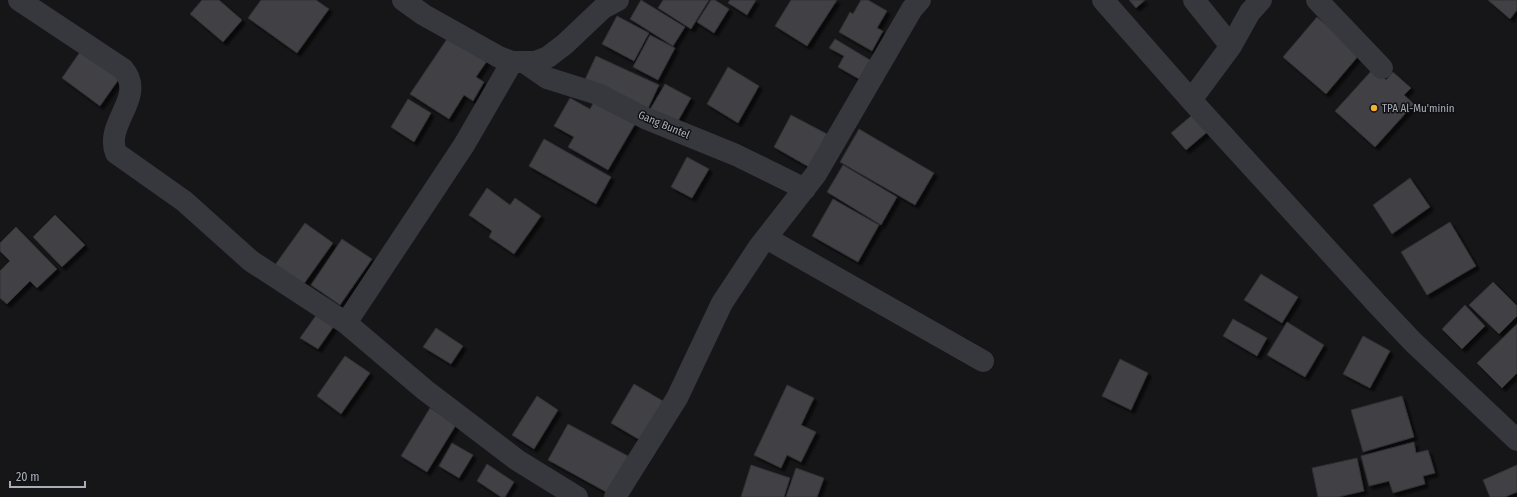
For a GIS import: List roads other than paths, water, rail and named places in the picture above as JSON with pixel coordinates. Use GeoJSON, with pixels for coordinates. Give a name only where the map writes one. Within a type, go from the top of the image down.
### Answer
{"type":"FeatureCollection","features":[{"type":"Feature","properties":{"kind":"street"},"geometry":{"type":"LineString","coordinates":[[18,0],[123,69],[130,77],[131,86],[129,100],[114,133],[116,153],[184,201],[252,261],[346,323],[425,390],[517,460],[577,497]]}},
{"type":"Feature","properties":{"kind":"street","name":"Gang Buntel"},"geometry":{"type":"LineString","coordinates":[[403,0],[481,47],[518,62],[547,78],[598,94],[645,118],[736,155],[805,189]]}},
{"type":"Feature","properties":{"kind":"street"},"geometry":{"type":"LineString","coordinates":[[346,323],[518,62],[534,62],[548,57],[565,44],[603,8],[618,0]]}},
{"type":"Feature","properties":{"kind":"street"},"geometry":{"type":"LineString","coordinates":[[1103,0],[1191,100],[1413,342],[1517,440]]}},
{"type":"Feature","properties":{"kind":"street"},"geometry":{"type":"LineString","coordinates":[[1194,0],[1232,46]]}},
{"type":"Feature","properties":{"kind":"street"},"geometry":{"type":"LineString","coordinates":[[1191,100],[1232,46],[1250,12],[1262,0]]}},
{"type":"Feature","properties":{"kind":"street"},"geometry":{"type":"LineString","coordinates":[[1317,0],[1382,68]]}},
{"type":"Feature","properties":{"kind":"street"},"geometry":{"type":"LineString","coordinates":[[615,497],[677,398],[722,303],[749,262],[805,189],[835,143],[911,3]]}},
{"type":"Feature","properties":{"kind":"street"},"geometry":{"type":"LineString","coordinates":[[768,239],[983,361]]}},
{"type":"Feature","properties":{"kind":"place","name":"TPA Al-Mu'minin"},"geometry":{"type":"Point","coordinates":[1374,108]}}]}
